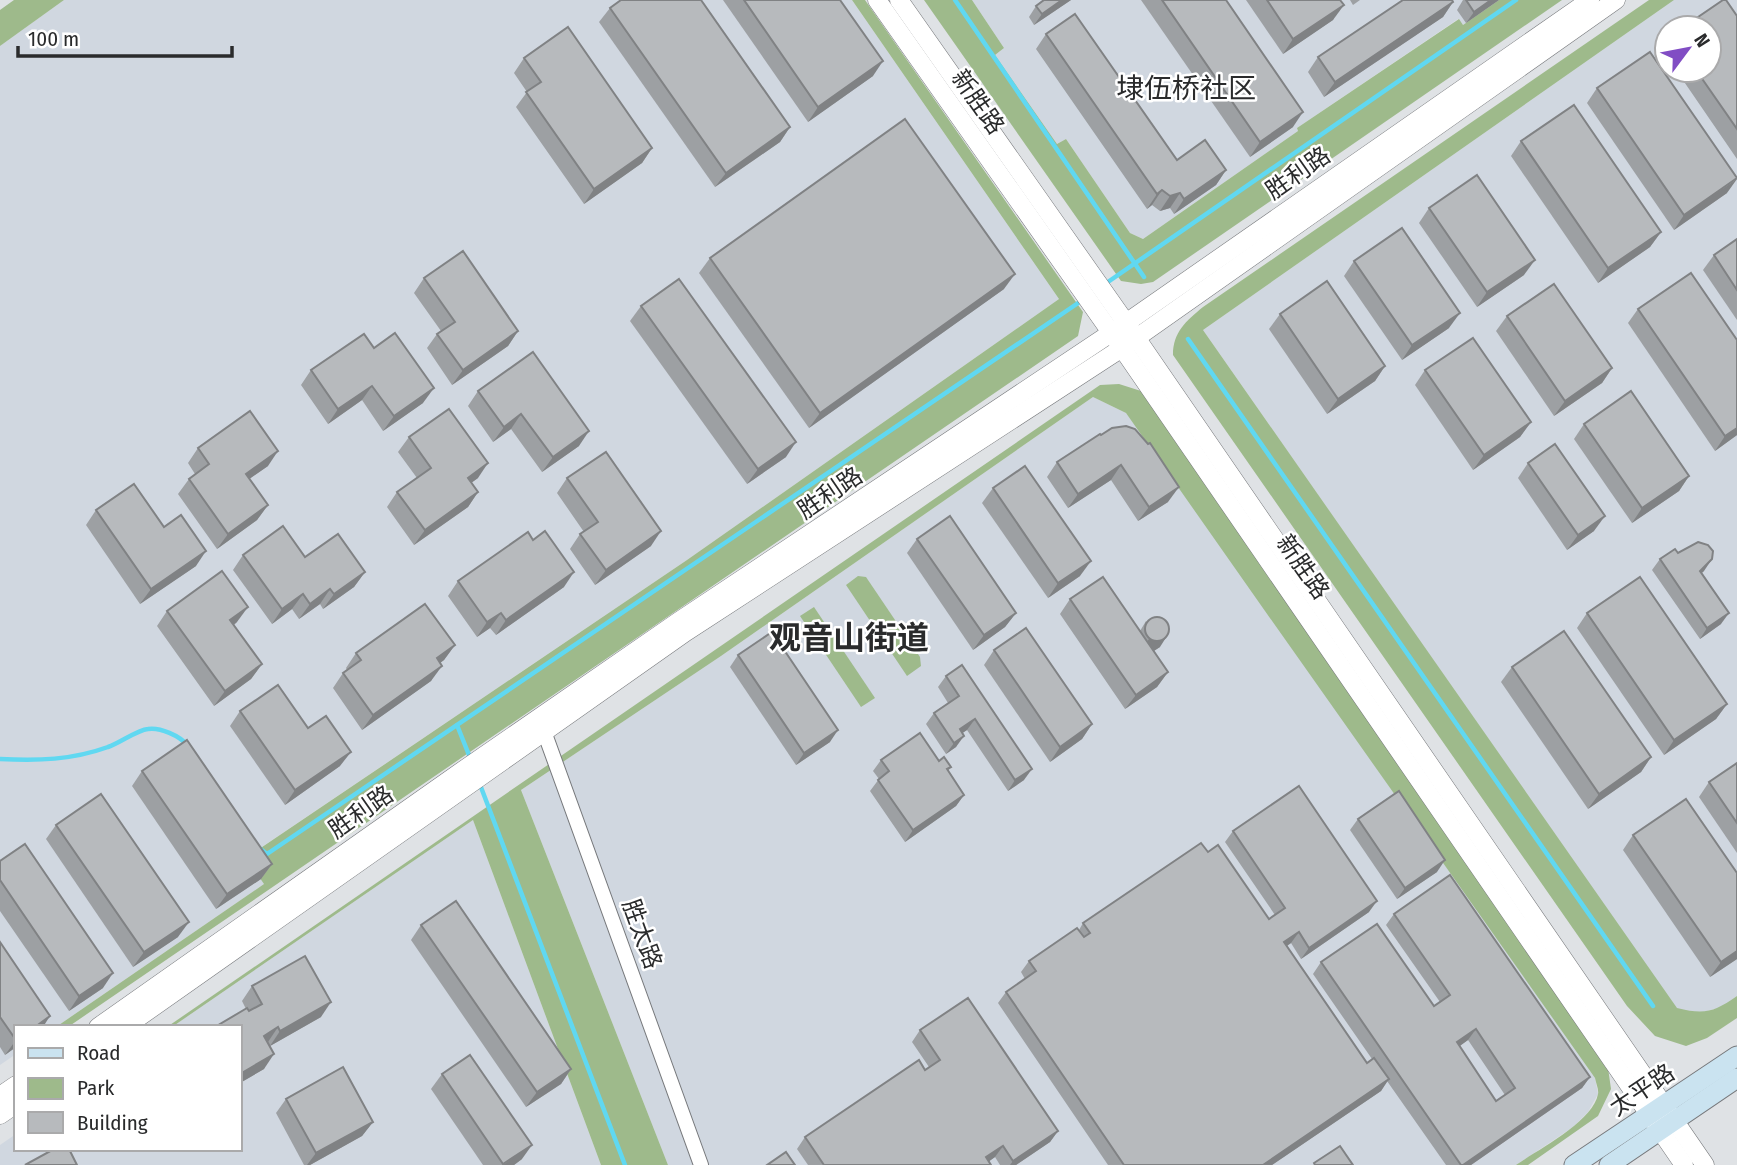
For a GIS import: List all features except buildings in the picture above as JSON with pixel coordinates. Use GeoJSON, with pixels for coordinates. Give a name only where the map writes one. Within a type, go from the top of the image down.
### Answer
{"type":"FeatureCollection","features":[{"type":"Feature","properties":{"kind":"main road","name":"太平路"},"geometry":{"type":"LineString","coordinates":[[1574,1165],[1737,1056]]}},
{"type":"Feature","properties":{"kind":"main road","name":"太平路"},"geometry":{"type":"LineString","coordinates":[[1609,1165],[1737,1078]]}},
{"type":"Feature","properties":{"kind":"street","name":"新胜路"},"geometry":{"type":"LineString","coordinates":[[877,0],[1111,333],[1129,343]]}},
{"type":"Feature","properties":{"kind":"street","name":"新胜路"},"geometry":{"type":"LineString","coordinates":[[899,0],[1126,323],[1129,343],[1656,1109],[1667,1126],[1684,1165]]}},
{"type":"Feature","properties":{"kind":"street","name":"胜利路"},"geometry":{"type":"LineString","coordinates":[[542,724],[679,621],[1126,323],[1590,0]]}},
{"type":"Feature","properties":{"kind":"street","name":"胜利路"},"geometry":{"type":"LineString","coordinates":[[128,1025],[498,754],[1129,343],[1615,0]]}},
{"type":"Feature","properties":{"kind":"street","name":"胜太路"},"geometry":{"type":"LineString","coordinates":[[542,724],[701,1165]]}},
{"type":"Feature","properties":{"kind":"street","name":"胜利路"},"geometry":{"type":"LineString","coordinates":[[101,1025],[460,781]]}},
{"type":"Feature","properties":{"kind":"street","name":"新胜路"},"geometry":{"type":"LineString","coordinates":[[1667,1126],[1705,1165]]}},
{"type":"Feature","properties":{"kind":"shaded area"},"geometry":{"type":"Polygon","coordinates":[[[64,0],[852,0],[1059,299],[687,560],[247,857],[264,884],[59,1025],[14,1025],[14,1055],[0,1065],[0,46],[64,0]]]}},
{"type":"Feature","properties":{"kind":"shaded area"},"geometry":{"type":"Polygon","coordinates":[[[972,0],[1499,0],[1463,25],[1458,19],[1297,128],[1298,131],[1143,239],[1130,233],[1066,139],[1057,144],[995,55],[1004,48],[972,0]]]}},
{"type":"Feature","properties":{"kind":"shaded area"},"geometry":{"type":"Polygon","coordinates":[[[1674,0],[1737,0],[1737,996],[1722,1007],[1700,1013],[1677,1009],[1203,330],[1653,15],[1653,84],[1723,84],[1723,14],[1654,14],[1674,0]]]}},
{"type":"Feature","properties":{"kind":"shaded area"},"geometry":{"type":"Polygon","coordinates":[[[1093,397],[1126,413],[1139,430],[1595,1078],[1598,1094],[1588,1112],[1573,1127],[1516,1165],[668,1165],[521,790],[721,656],[1093,397]]]}},
{"type":"Feature","properties":{"kind":"shaded area"},"geometry":{"type":"Polygon","coordinates":[[[473,820],[601,1165],[0,1165],[0,1145],[14,1135],[14,1151],[242,1151],[242,1025],[175,1025],[473,820]]]}},
{"type":"Feature","properties":{"kind":"green space"},"geometry":{"type":"Polygon","coordinates":[[[14,0],[64,0],[0,46],[0,10],[14,0]]]}},
{"type":"Feature","properties":{"kind":"green space"},"geometry":{"type":"Polygon","coordinates":[[[852,0],[865,0],[1083,312],[1078,336],[71,1025],[59,1025],[264,884],[246,858],[687,560],[1059,299],[852,0]]]}},
{"type":"Feature","properties":{"kind":"green space"},"geometry":{"type":"Polygon","coordinates":[[[924,0],[972,0],[1004,48],[995,55],[1057,144],[1066,139],[1130,233],[1143,239],[1298,131],[1297,128],[1459,19],[1463,25],[1499,0],[1562,0],[1153,282],[1141,284],[1121,281],[924,0]]]}},
{"type":"Feature","properties":{"kind":"green space"},"geometry":{"type":"Polygon","coordinates":[[[1649,0],[1674,0],[1203,330],[1677,1008],[1709,1011],[1737,996],[1737,1018],[1707,1038],[1686,1046],[1655,1036],[1627,1006],[1173,355],[1178,333],[1203,307],[1649,0]]]}},
{"type":"Feature","properties":{"kind":"green space"},"geometry":{"type":"Polygon","coordinates":[[[1119,384],[1141,391],[1607,1061],[1611,1089],[1598,1116],[1528,1165],[1516,1165],[1586,1115],[1598,1094],[1595,1078],[1126,413],[1093,397],[721,656],[521,790],[668,1165],[601,1165],[473,820],[175,1025],[170,1025],[1100,385],[1119,384]]]}},
{"type":"Feature","properties":{"kind":"green space"},"geometry":{"type":"Polygon","coordinates":[[[858,576],[866,577],[920,657],[921,666],[907,676],[846,585],[858,576]]]}},
{"type":"Feature","properties":{"kind":"green space"},"geometry":{"type":"Polygon","coordinates":[[[814,607],[875,698],[861,707],[800,616],[814,607]]]}},
{"type":"Feature","properties":{"kind":"waterway"},"geometry":{"type":"LineString","coordinates":[[955,0],[1144,277]]}},
{"type":"Feature","properties":{"kind":"waterway"},"geometry":{"type":"LineString","coordinates":[[1105,284],[1516,0]]}},
{"type":"Feature","properties":{"kind":"waterway"},"geometry":{"type":"LineString","coordinates":[[258,847],[267,854],[1084,299]]}},
{"type":"Feature","properties":{"kind":"waterway"},"geometry":{"type":"LineString","coordinates":[[1188,339],[1653,1006]]}},
{"type":"Feature","properties":{"kind":"waterway"},"geometry":{"type":"LineString","coordinates":[[457,725],[471,760]]}},
{"type":"Feature","properties":{"kind":"waterway"},"geometry":{"type":"LineString","coordinates":[[0,759],[41,760],[81,755],[108,747],[148,729],[169,733],[187,745]]}},
{"type":"Feature","properties":{"kind":"waterway"},"geometry":{"type":"LineString","coordinates":[[479,782],[625,1165]]}},
{"type":"Feature","properties":{"kind":"district","name":"埭伍桥社区"},"geometry":{"type":"Point","coordinates":[1186,88]}},
{"type":"Feature","properties":{"kind":"district","name":"观音山街道"},"geometry":{"type":"Point","coordinates":[849,638]}}]}
